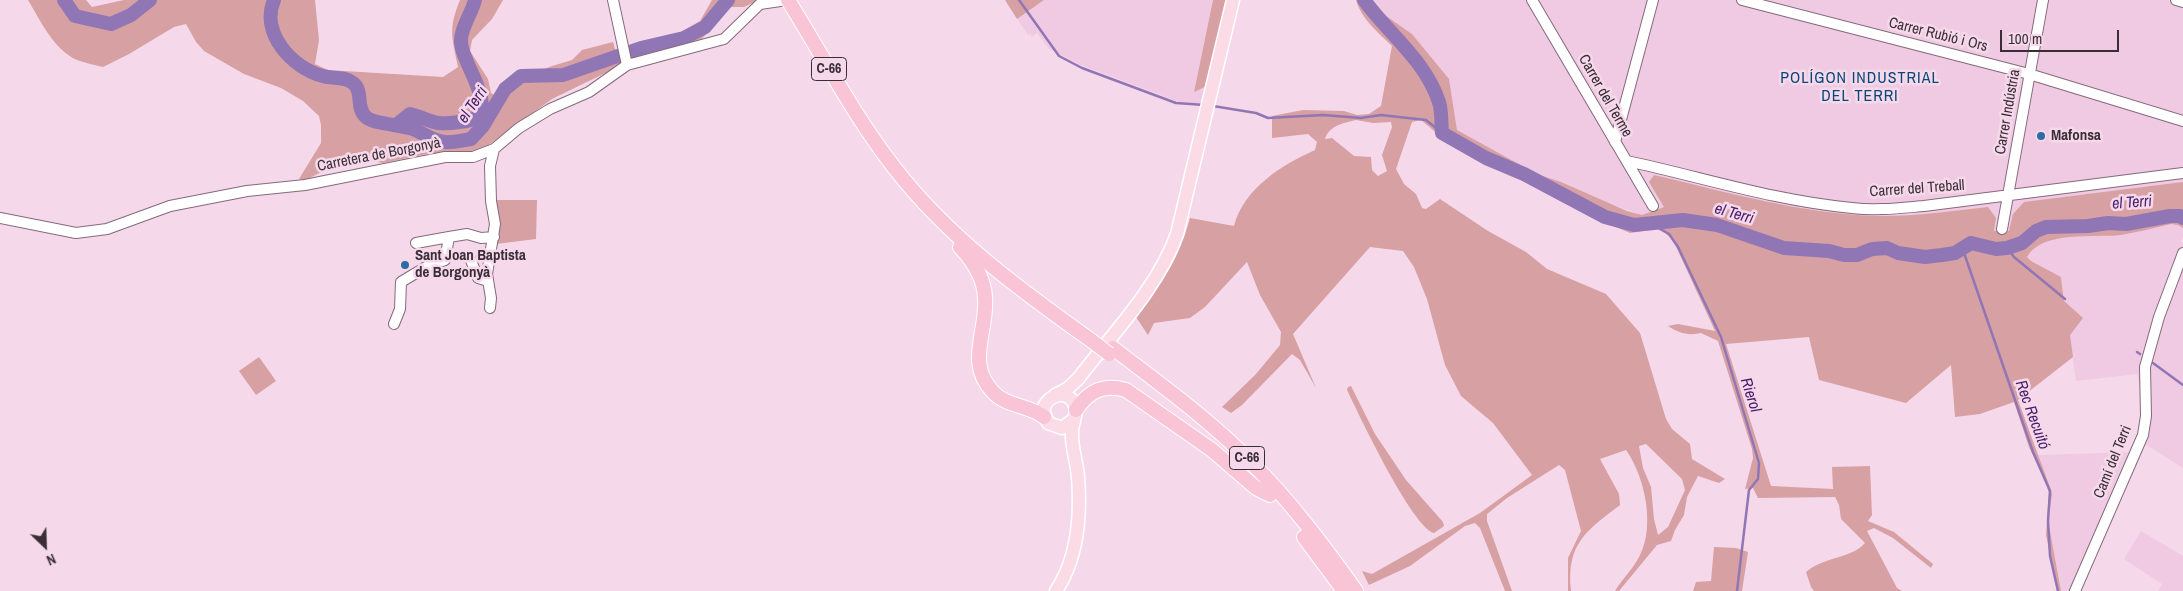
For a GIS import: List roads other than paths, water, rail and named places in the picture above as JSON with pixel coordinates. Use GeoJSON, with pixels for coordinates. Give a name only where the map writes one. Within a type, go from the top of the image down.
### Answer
{"type":"FeatureCollection","features":[{"type":"Feature","properties":{"kind":"highway","name":"C-66"},"geometry":{"type":"LineString","coordinates":[[792,2],[852,108],[905,182],[942,222],[1010,279],[1094,338]]}},
{"type":"Feature","properties":{"kind":"highway","name":"C-66"},"geometry":{"type":"LineString","coordinates":[[792,2],[872,124],[917,184],[968,234],[1094,338],[1205,420],[1252,463],[1297,512],[1356,591]]}},
{"type":"Feature","properties":{"kind":"highway"},"geometry":{"type":"LineString","coordinates":[[942,222],[948,234],[974,264],[982,280],[986,306],[978,359],[985,382],[1006,402],[1039,413],[1044,417]]}},
{"type":"Feature","properties":{"kind":"highway","name":"C-66"},"geometry":{"type":"LineString","coordinates":[[1111,351],[1213,437],[1270,495],[1344,591]]}},
{"type":"Feature","properties":{"kind":"highway"},"geometry":{"type":"LineString","coordinates":[[1074,410],[1086,396],[1094,391],[1105,387],[1126,390],[1212,450],[1256,488],[1270,495]]}},
{"type":"Feature","properties":{"kind":"main road"},"geometry":{"type":"LineString","coordinates":[[1072,448],[1066,436],[1048,423],[1044,417],[1044,405],[1046,400],[1067,389],[1078,379],[1155,279],[1170,252],[1182,215],[1233,0]]}},
{"type":"Feature","properties":{"kind":"main road"},"geometry":{"type":"LineString","coordinates":[[1056,591],[1072,556],[1078,528],[1078,477],[1072,448],[1072,431],[1073,390],[1078,379]]}},
{"type":"Feature","properties":{"kind":"main road"},"geometry":{"type":"LineString","coordinates":[[1055,395],[1064,395],[1074,410]]}},
{"type":"Feature","properties":{"kind":"main road"},"geometry":{"type":"LineString","coordinates":[[1057,428],[1066,426],[1074,410]]}},
{"type":"Feature","properties":{"kind":"street"},"geometry":{"type":"LineString","coordinates":[[613,0],[628,65]]}},
{"type":"Feature","properties":{"kind":"street","name":"Carrer del Terme"},"geometry":{"type":"LineString","coordinates":[[1532,0],[1653,206]]}},
{"type":"Feature","properties":{"kind":"street"},"geometry":{"type":"LineString","coordinates":[[1615,142],[1653,0]]}},
{"type":"Feature","properties":{"kind":"street","name":"Carrer Rubió i Ors"},"geometry":{"type":"LineString","coordinates":[[1742,0],[2030,74],[2183,121]]}},
{"type":"Feature","properties":{"kind":"street","name":"Carrer Indústria"},"geometry":{"type":"LineString","coordinates":[[2002,229],[2043,0]]}},
{"type":"Feature","properties":{"kind":"street"},"geometry":{"type":"LineString","coordinates":[[2176,0],[2183,2]]}},
{"type":"Feature","properties":{"kind":"street","name":"Carretera de Borgonyà"},"geometry":{"type":"LineString","coordinates":[[0,218],[76,233],[107,229],[170,206],[247,191],[305,185],[445,156],[473,157],[494,149],[526,123],[550,109],[589,92],[628,65],[724,39],[760,4],[792,2]]}},
{"type":"Feature","properties":{"kind":"street"},"geometry":{"type":"LineString","coordinates":[[1605,124],[1622,115]]}},
{"type":"Feature","properties":{"kind":"street"},"geometry":{"type":"LineString","coordinates":[[490,308],[491,298],[487,274],[495,224],[491,201],[490,166],[494,149]]}},
{"type":"Feature","properties":{"kind":"street","name":"Carrer del Treball"},"geometry":{"type":"LineString","coordinates":[[1627,161],[1770,195],[1853,208],[1895,209],[2008,196],[2183,172]]}},
{"type":"Feature","properties":{"kind":"street"},"geometry":{"type":"LineString","coordinates":[[416,243],[466,234],[481,238],[494,237]]}},
{"type":"Feature","properties":{"kind":"street"},"geometry":{"type":"LineString","coordinates":[[394,324],[400,309],[401,282],[426,267],[446,260],[449,237]]}},
{"type":"Feature","properties":{"kind":"street","name":"Camí del Terri"},"geometry":{"type":"LineString","coordinates":[[2075,591],[2142,435],[2146,416],[2145,367],[2159,317],[2183,253]]}},
{"type":"Feature","properties":{"kind":"street"},"geometry":{"type":"LineString","coordinates":[[470,258],[478,278],[488,281]]}},
{"type":"Feature","properties":{"kind":"waterway","name":"el Terri"},"geometry":{"type":"LineString","coordinates":[[64,0],[75,16],[111,24],[131,15],[150,0]]}},
{"type":"Feature","properties":{"kind":"waterway","name":"el Terri"},"geometry":{"type":"LineString","coordinates":[[274,0],[271,12],[271,25],[275,36],[290,57],[311,72],[327,77],[346,79],[353,83],[358,90],[361,109],[366,117],[381,123],[413,129],[436,140],[448,142],[471,139],[483,126],[505,89],[521,76],[563,75],[641,48],[684,38],[705,27],[728,0]]}},
{"type":"Feature","properties":{"kind":"waterway"},"geometry":{"type":"LineString","coordinates":[[396,125],[410,114],[436,122],[447,123],[474,119],[481,111],[482,101],[462,50],[461,40],[461,35],[475,0]]}},
{"type":"Feature","properties":{"kind":"waterway"},"geometry":{"type":"LineString","coordinates":[[1019,0],[1059,56],[1082,68],[1176,103],[1205,105]]}},
{"type":"Feature","properties":{"kind":"waterway","name":"el Terri"},"geometry":{"type":"LineString","coordinates":[[1364,0],[1425,73],[1439,102],[1442,133],[1486,158],[1524,174],[1605,217],[1634,225],[1683,220],[1717,225],[1784,248],[1829,251],[1844,255],[1857,255],[1872,249],[1887,248],[1898,253],[1925,257],[1955,253],[1971,243],[1996,249],[2007,248],[2022,243],[2036,231],[2046,227],[2088,226],[2108,223],[2126,224],[2170,216],[2180,216],[2183,218]]}},
{"type":"Feature","properties":{"kind":"waterway","name":"el Terri"},"geometry":{"type":"LineString","coordinates":[[579,69],[582,72]]}},
{"type":"Feature","properties":{"kind":"waterway"},"geometry":{"type":"LineString","coordinates":[[1213,106],[1256,113],[1268,118],[1323,115],[1361,118],[1381,115],[1426,120],[1442,133]]}},
{"type":"Feature","properties":{"kind":"waterway","name":"Rierol"},"geometry":{"type":"LineString","coordinates":[[1652,224],[1669,234],[1678,247],[1721,337],[1759,463],[1758,479],[1749,490],[1737,591]]}},
{"type":"Feature","properties":{"kind":"waterway"},"geometry":{"type":"LineString","coordinates":[[2007,248],[2014,257],[2065,299]]}},
{"type":"Feature","properties":{"kind":"waterway","name":"Rec Recuitó"},"geometry":{"type":"LineString","coordinates":[[1963,250],[2033,452],[2050,491],[2048,521],[2050,556],[2058,591]]}},
{"type":"Feature","properties":{"kind":"waterway"},"geometry":{"type":"LineString","coordinates":[[2153,363],[2183,385]]}},
{"type":"Feature","properties":{"kind":"place","name":"Mafonsa"},"geometry":{"type":"Point","coordinates":[2041,136]}},
{"type":"Feature","properties":{"kind":"place","name":"Sant Joan Baptista de Borgonyà"},"geometry":{"type":"Point","coordinates":[405,265]}},
{"type":"Feature","properties":{"kind":"district","name":"POLÍGON INDUSTRIAL DEL TERRI"},"geometry":{"type":"Point","coordinates":[1860,88]}}]}
